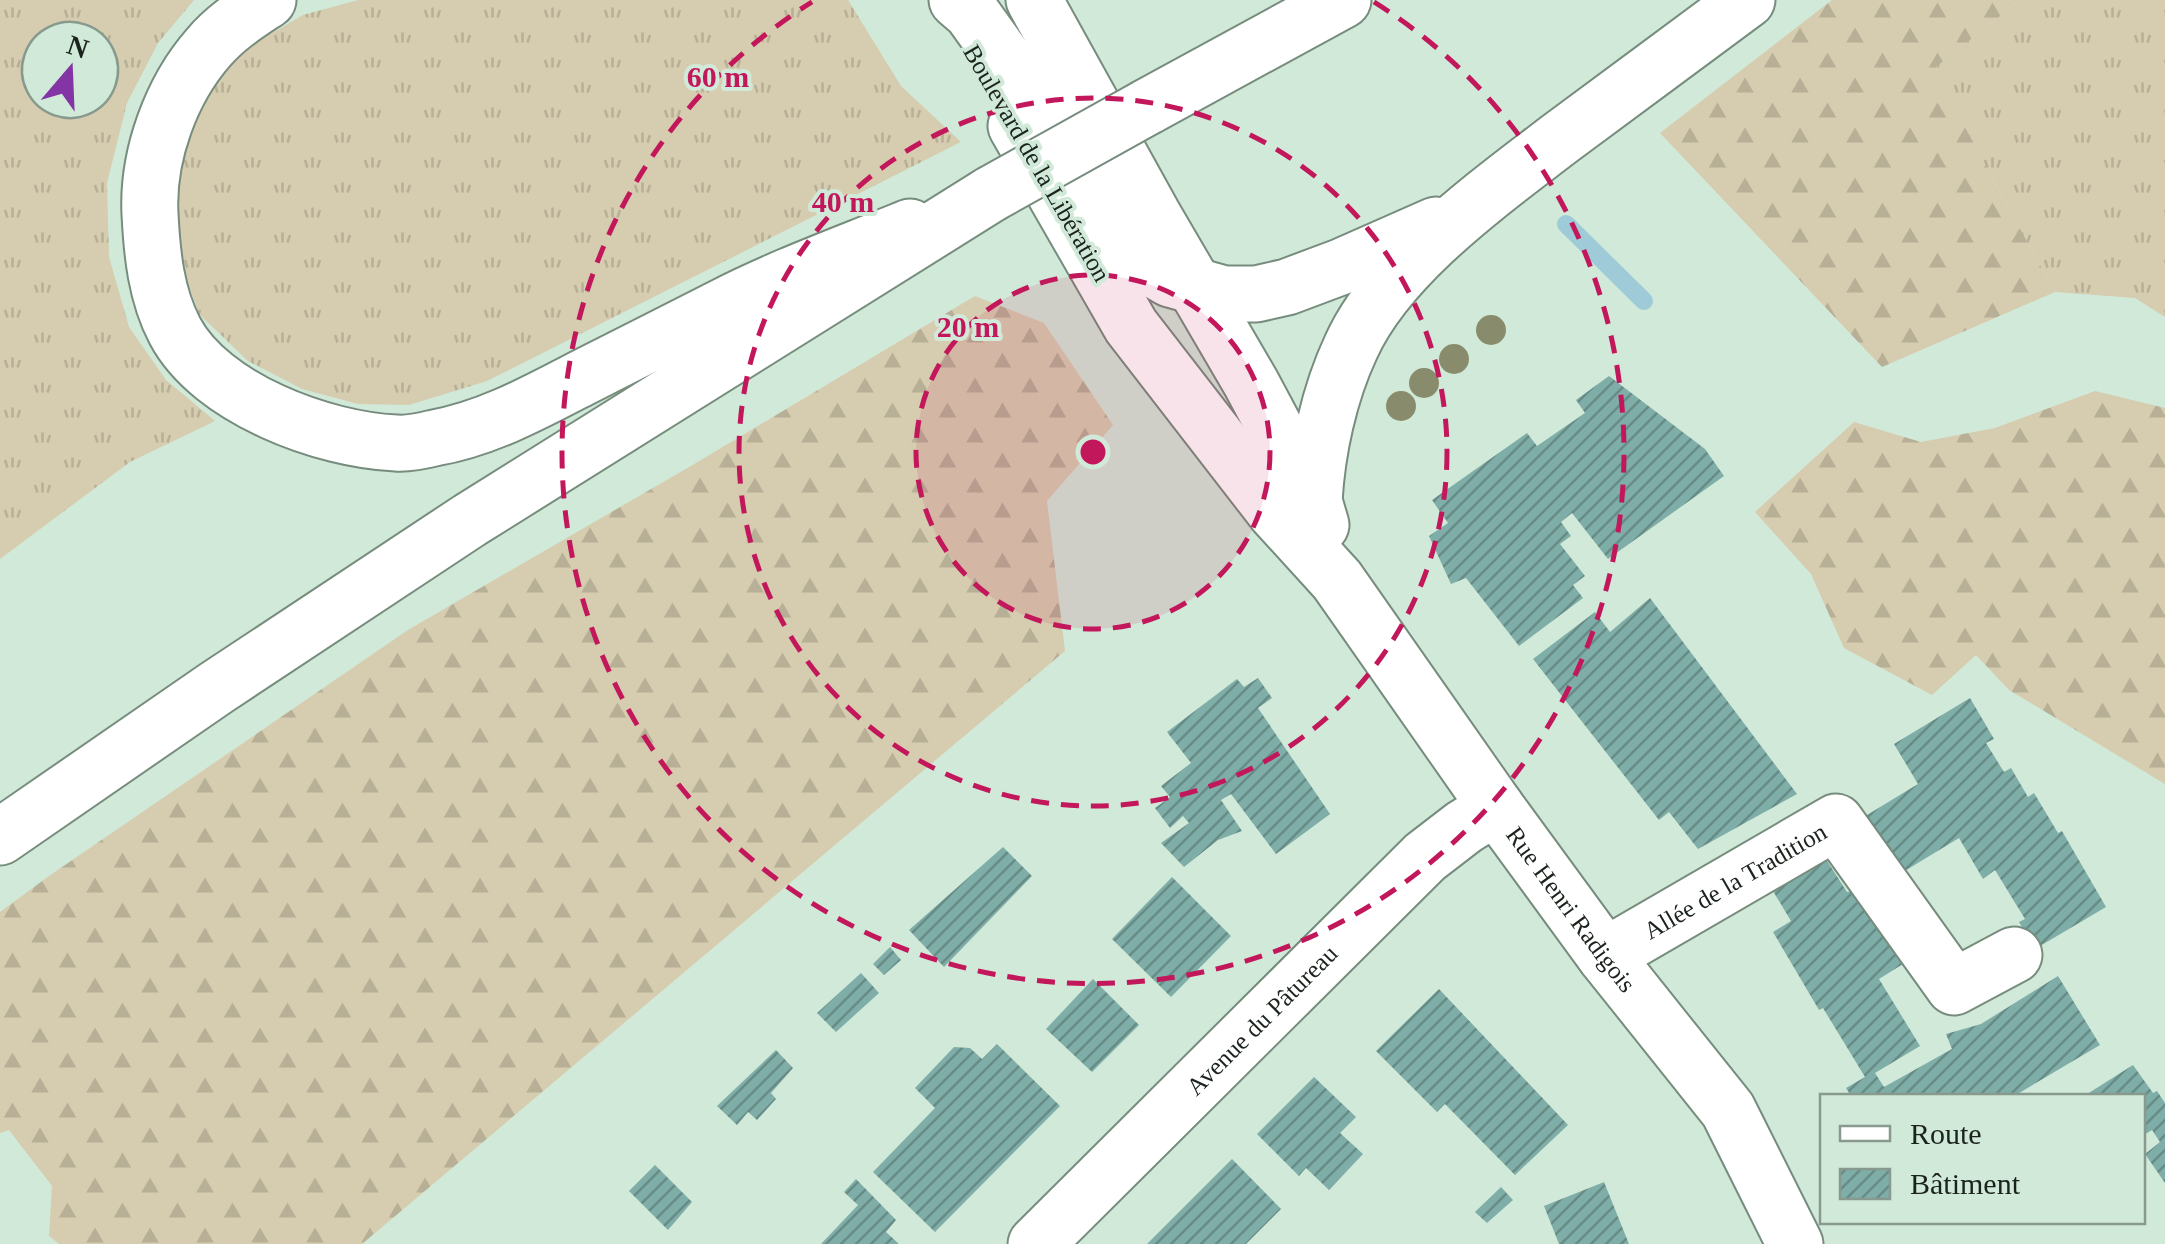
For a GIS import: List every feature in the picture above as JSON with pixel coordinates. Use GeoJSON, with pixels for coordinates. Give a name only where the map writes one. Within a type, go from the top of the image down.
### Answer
{"type":"FeatureCollection","features":[{"type":"Feature","properties":{"kind":"street"},"geometry":{"type":"LineString","coordinates":[[268,0],[239,19],[209,47],[184,83],[165,122],[154,164],[150,207],[152,260],[162,301],[176,334],[199,363],[234,391],[276,415],[316,428],[400,444],[439,438],[511,414],[743,296],[991,194]]}},
{"type":"Feature","properties":{"kind":"street","name":"Boulevard de la Libération"},"geometry":{"type":"LineString","coordinates":[[942,0],[1131,326]]}},
{"type":"Feature","properties":{"kind":"street"},"geometry":{"type":"LineString","coordinates":[[957,0],[1014,72],[1114,234],[1137,260],[1170,279],[1224,294],[1256,294],[1287,287],[1464,212]]}},
{"type":"Feature","properties":{"kind":"street"},"geometry":{"type":"LineString","coordinates":[[1034,0],[1195,286]]}},
{"type":"Feature","properties":{"kind":"street"},"geometry":{"type":"LineString","coordinates":[[0,838],[216,688],[470,520],[991,194],[1343,0]]}},
{"type":"Feature","properties":{"kind":"street"},"geometry":{"type":"LineString","coordinates":[[1314,502],[1323,436],[1351,346],[1377,304],[1402,275],[1464,212],[1747,0]]}},
{"type":"Feature","properties":{"kind":"street","name":"Rue Henri Radigois"},"geometry":{"type":"LineString","coordinates":[[1195,286],[1314,502],[1337,580]]}},
{"type":"Feature","properties":{"kind":"street","name":"Rue Henri Radigois"},"geometry":{"type":"LineString","coordinates":[[1131,326],[1275,512],[1337,580],[1605,956],[1728,1110],[1795,1244]]}},
{"type":"Feature","properties":{"kind":"street","name":"Avenue du Pâtureau"},"geometry":{"type":"LineString","coordinates":[[1036,1244],[1426,857],[1496,807]]}},
{"type":"Feature","properties":{"kind":"street","name":"Allée de la Tradition"},"geometry":{"type":"LineString","coordinates":[[1605,956],[1836,822],[1954,987],[2014,955]]}},
{"type":"Feature","properties":{"kind":"green space"},"geometry":{"type":"Polygon","coordinates":[[[0,0],[194,0],[158,43],[127,103],[107,183],[109,257],[129,327],[166,380],[215,421],[130,462],[0,559],[0,0]]]}},
{"type":"Feature","properties":{"kind":"green space"},"geometry":{"type":"Polygon","coordinates":[[[358,0],[848,0],[901,86],[961,142],[487,381],[409,405],[358,404],[302,389],[248,361],[199,314],[178,254],[174,186],[192,114],[234,55],[303,15],[358,0]]]}},
{"type":"Feature","properties":{"kind":"green space"},"geometry":{"type":"Polygon","coordinates":[[[1832,0],[2020,0],[1936,67],[2055,292],[1882,367],[1660,133],[1832,0]]]}},
{"type":"Feature","properties":{"kind":"green space"},"geometry":{"type":"Polygon","coordinates":[[[2020,0],[2165,0],[2165,317],[2135,298],[2055,292],[1936,67],[2020,0]]]}},
{"type":"Feature","properties":{"kind":"green space"},"geometry":{"type":"Polygon","coordinates":[[[975,296],[1044,323],[1113,425],[1047,501],[1065,651],[362,1244],[59,1244],[49,1236],[52,1186],[9,1130],[0,1133],[0,912],[408,630],[975,296]]]}},
{"type":"Feature","properties":{"kind":"green space"},"geometry":{"type":"Polygon","coordinates":[[[2095,391],[2165,408],[2165,784],[2009,690],[1976,655],[1932,695],[1844,648],[1811,574],[1755,512],[1854,422],[1921,442],[1995,428],[2095,391]]]}},
{"type":"Feature","properties":{"kind":"building"},"geometry":{"type":"Polygon","coordinates":[[[1609,376],[1705,449],[1724,476],[1608,559],[1572,513],[1561,522],[1571,536],[1560,544],[1585,576],[1573,585],[1583,598],[1519,646],[1466,578],[1451,584],[1429,536],[1448,523],[1432,500],[1527,433],[1537,446],[1585,413],[1576,400],[1609,376]]]}},
{"type":"Feature","properties":{"kind":"building"},"geometry":{"type":"Polygon","coordinates":[[[1650,598],[1797,794],[1698,849],[1669,812],[1659,820],[1533,659],[1595,612],[1610,632],[1650,598]]]}},
{"type":"Feature","properties":{"kind":"building"},"geometry":{"type":"Polygon","coordinates":[[[1258,678],[1272,698],[1258,708],[1330,814],[1276,854],[1231,794],[1221,800],[1242,831],[1218,840],[1184,867],[1161,843],[1189,823],[1183,816],[1170,828],[1155,808],[1170,797],[1161,786],[1191,763],[1167,732],[1237,679],[1244,687],[1258,678]]]}},
{"type":"Feature","properties":{"kind":"building"},"geometry":{"type":"Polygon","coordinates":[[[1970,698],[1994,739],[1986,743],[2004,772],[2011,768],[2028,797],[2034,793],[2058,833],[2062,831],[2106,907],[2035,949],[2019,922],[2025,919],[1995,870],[1983,879],[1959,838],[1903,872],[1885,843],[1880,846],[1862,818],[1918,784],[1894,744],[1970,698]]]}},
{"type":"Feature","properties":{"kind":"building"},"geometry":{"type":"Polygon","coordinates":[[[1003,847],[1032,876],[944,967],[909,930],[1003,847]]]}},
{"type":"Feature","properties":{"kind":"building"},"geometry":{"type":"Polygon","coordinates":[[[1822,853],[1903,964],[1879,979],[1920,1046],[1875,1073],[1884,1087],[1952,1049],[1946,1034],[1981,1024],[2058,976],[2100,1045],[2017,1094],[1850,1094],[1846,1088],[1865,1077],[1773,932],[1791,921],[1770,886],[1822,853]]]}},
{"type":"Feature","properties":{"kind":"building"},"geometry":{"type":"Polygon","coordinates":[[[1172,877],[1231,936],[1171,997],[1112,939],[1172,877]]]}},
{"type":"Feature","properties":{"kind":"building"},"geometry":{"type":"Polygon","coordinates":[[[890,947],[901,960],[884,975],[873,964],[890,947]]]}},
{"type":"Feature","properties":{"kind":"building"},"geometry":{"type":"Polygon","coordinates":[[[861,973],[879,993],[836,1032],[817,1013],[861,973]]]}},
{"type":"Feature","properties":{"kind":"building"},"geometry":{"type":"Polygon","coordinates":[[[1093,979],[1139,1025],[1092,1072],[1046,1029],[1093,979]]]}},
{"type":"Feature","properties":{"kind":"building"},"geometry":{"type":"Polygon","coordinates":[[[1439,989],[1568,1125],[1515,1175],[1445,1104],[1437,1112],[1376,1051],[1439,989]]]}},
{"type":"Feature","properties":{"kind":"building"},"geometry":{"type":"Polygon","coordinates":[[[997,1044],[1060,1106],[935,1232],[873,1172],[935,1108],[915,1088],[954,1047],[970,1048],[982,1059],[997,1044]]]}},
{"type":"Feature","properties":{"kind":"building"},"geometry":{"type":"Polygon","coordinates":[[[776,1050],[793,1068],[771,1093],[776,1099],[757,1120],[748,1112],[737,1125],[717,1106],[776,1050]]]}},
{"type":"Feature","properties":{"kind":"building"},"geometry":{"type":"Polygon","coordinates":[[[2133,1065],[2153,1093],[2157,1091],[2165,1103],[2165,1183],[2145,1154],[2160,1142],[2152,1130],[2145,1134],[2145,1094],[2087,1094],[2133,1065]]]}},
{"type":"Feature","properties":{"kind":"building"},"geometry":{"type":"Polygon","coordinates":[[[1314,1077],[1356,1117],[1340,1133],[1363,1154],[1329,1190],[1306,1168],[1299,1176],[1257,1134],[1314,1077]]]}},
{"type":"Feature","properties":{"kind":"building"},"geometry":{"type":"Polygon","coordinates":[[[1232,1159],[1281,1209],[1246,1244],[1147,1244],[1232,1159]]]}},
{"type":"Feature","properties":{"kind":"building"},"geometry":{"type":"Polygon","coordinates":[[[655,1165],[692,1202],[668,1230],[629,1191],[655,1165]]]}},
{"type":"Feature","properties":{"kind":"building"},"geometry":{"type":"Polygon","coordinates":[[[856,1179],[896,1220],[886,1232],[899,1244],[821,1244],[858,1205],[844,1192],[856,1179]]]}},
{"type":"Feature","properties":{"kind":"building"},"geometry":{"type":"Polygon","coordinates":[[[1604,1182],[1629,1244],[1559,1244],[1544,1206],[1604,1182]]]}},
{"type":"Feature","properties":{"kind":"building"},"geometry":{"type":"Polygon","coordinates":[[[1501,1187],[1513,1200],[1487,1223],[1475,1212],[1501,1187]]]}},
{"type":"Feature","properties":{"kind":"waterway"},"geometry":{"type":"LineString","coordinates":[[1566,224],[1644,301]]}}]}
